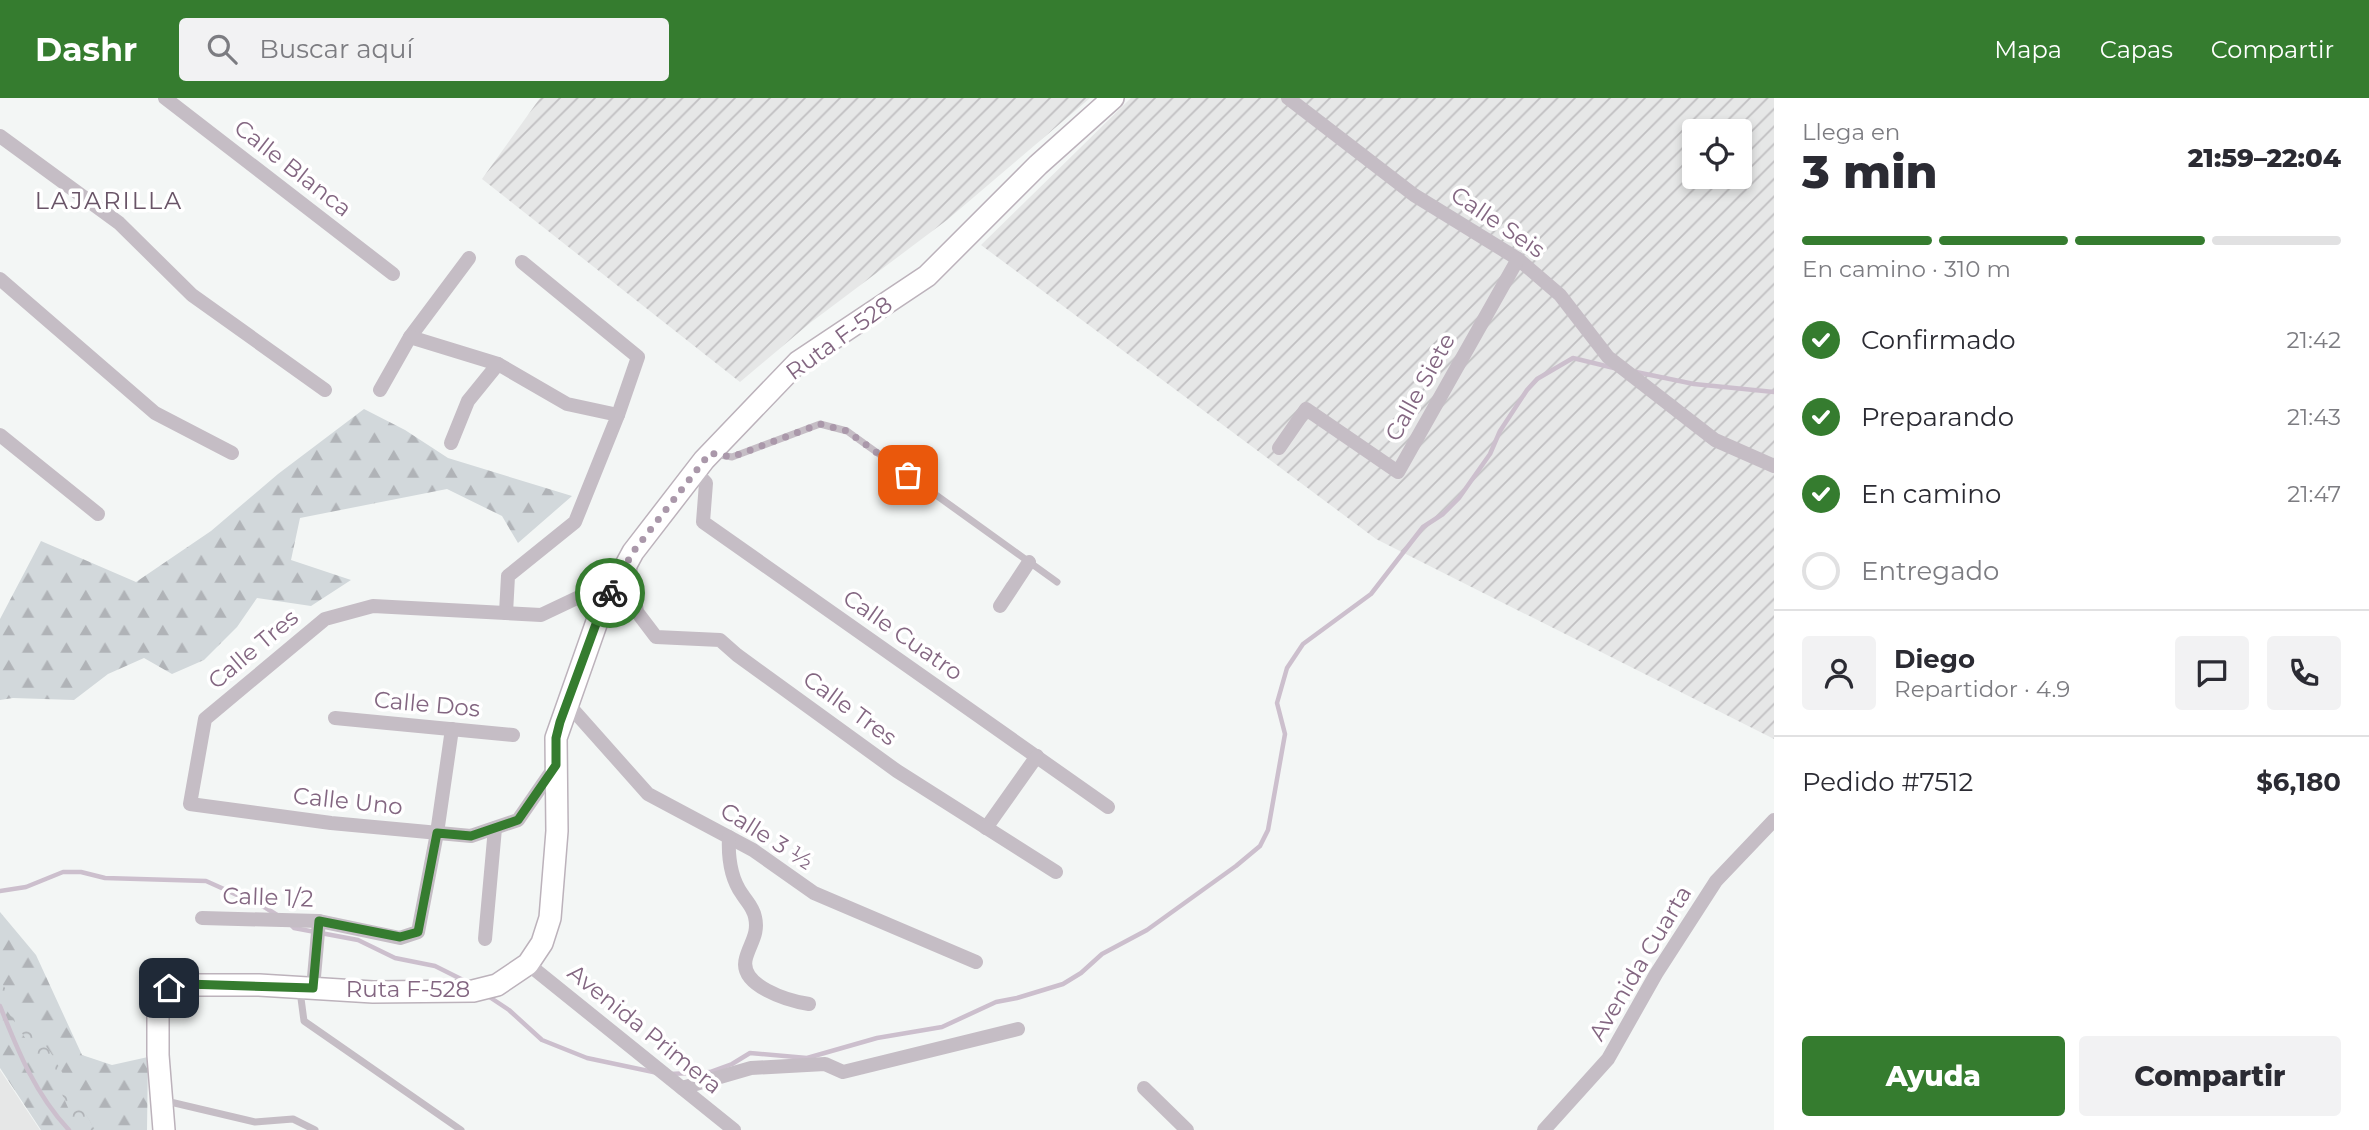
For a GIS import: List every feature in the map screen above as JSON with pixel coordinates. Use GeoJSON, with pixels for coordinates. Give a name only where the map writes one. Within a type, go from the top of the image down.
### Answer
{"type":"FeatureCollection","features":[{"type":"Feature","properties":{"kind":"main road","name":"Ruta F-528"},"geometry":{"type":"LineString","coordinates":[[164,1130],[158,1055],[158,1009],[161,997],[169,988],[186,984],[373,992],[472,991],[485,989],[508,979],[528,964],[542,943],[551,918],[557,831],[556,738],[600,613],[625,584],[629,560],[701,477],[710,453],[798,362],[927,276],[1038,165],[1113,98]]}},
{"type":"Feature","properties":{"kind":"street","name":"Calle Blanca"},"geometry":{"type":"LineString","coordinates":[[165,98],[393,274]]}},
{"type":"Feature","properties":{"kind":"street","name":"Calle Seis"},"geometry":{"type":"LineString","coordinates":[[1288,98],[1414,195],[1518,259],[1560,295],[1608,358],[1714,440],[1774,466]]}},
{"type":"Feature","properties":{"kind":"street"},"geometry":{"type":"LineString","coordinates":[[0,136],[119,223],[192,295],[325,390]]}},
{"type":"Feature","properties":{"kind":"street"},"geometry":{"type":"LineString","coordinates":[[380,390],[410,337],[469,258]]}},
{"type":"Feature","properties":{"kind":"street","name":"Calle Siete"},"geometry":{"type":"LineString","coordinates":[[1279,448],[1306,409],[1398,472],[1518,259]]}},
{"type":"Feature","properties":{"kind":"street"},"geometry":{"type":"LineString","coordinates":[[506,613],[509,576],[575,522],[638,357],[522,262]]}},
{"type":"Feature","properties":{"kind":"street"},"geometry":{"type":"LineString","coordinates":[[0,279],[155,413],[232,453]]}},
{"type":"Feature","properties":{"kind":"street"},"geometry":{"type":"LineString","coordinates":[[410,337],[498,364],[567,404],[618,415]]}},
{"type":"Feature","properties":{"kind":"street"},"geometry":{"type":"LineString","coordinates":[[451,443],[468,401],[498,364]]}},
{"type":"Feature","properties":{"kind":"street"},"geometry":{"type":"LineString","coordinates":[[0,435],[97,514]]}},
{"type":"Feature","properties":{"kind":"street","name":"Calle Cuatro"},"geometry":{"type":"LineString","coordinates":[[701,477],[703,522],[1108,807]]}},
{"type":"Feature","properties":{"kind":"street"},"geometry":{"type":"LineString","coordinates":[[1013,586],[1000,606],[1029,562]]}},
{"type":"Feature","properties":{"kind":"street","name":"Calle Tres"},"geometry":{"type":"LineString","coordinates":[[205,719],[325,618],[373,606],[541,615],[625,584],[637,612],[656,637],[720,640],[897,771],[1056,872]]}},
{"type":"Feature","properties":{"kind":"street","name":"Calle 3 ½"},"geometry":{"type":"LineString","coordinates":[[567,703],[648,794],[754,850],[814,892],[976,962]]}},
{"type":"Feature","properties":{"kind":"street","name":"Calle Dos"},"geometry":{"type":"LineString","coordinates":[[335,718],[513,735]]}},
{"type":"Feature","properties":{"kind":"street","name":"Calle Uno"},"geometry":{"type":"LineString","coordinates":[[205,719],[190,804],[331,823],[471,836],[518,820],[556,765]]}},
{"type":"Feature","properties":{"kind":"street","name":"Calle 1/2"},"geometry":{"type":"LineString","coordinates":[[202,918],[319,921],[400,937],[418,932],[437,833],[452,729]]}},
{"type":"Feature","properties":{"kind":"street"},"geometry":{"type":"LineString","coordinates":[[986,828],[1037,756]]}},
{"type":"Feature","properties":{"kind":"street","name":"Avenida Cuarta"},"geometry":{"type":"LineString","coordinates":[[1544,1130],[1608,1059],[1656,974],[1716,881],[1774,820]]}},
{"type":"Feature","properties":{"kind":"street"},"geometry":{"type":"LineString","coordinates":[[485,939],[495,828]]}},
{"type":"Feature","properties":{"kind":"street"},"geometry":{"type":"LineString","coordinates":[[729,837],[732,873],[754,911],[757,926],[746,957],[746,971],[773,993],[797,1002],[809,1003]]}},
{"type":"Feature","properties":{"kind":"street"},"geometry":{"type":"LineString","coordinates":[[306,988],[319,921]]}},
{"type":"Feature","properties":{"kind":"street","name":"Avenida Primera"},"geometry":{"type":"LineString","coordinates":[[528,964],[734,1130]]}},
{"type":"Feature","properties":{"kind":"street"},"geometry":{"type":"LineString","coordinates":[[682,1088],[751,1068],[825,1064],[843,1072],[1018,1029]]}},
{"type":"Feature","properties":{"kind":"street"},"geometry":{"type":"LineString","coordinates":[[1144,1087],[1187,1130]]}},
{"type":"Feature","properties":{"kind":"lane"},"geometry":{"type":"LineString","coordinates":[[710,453],[732,457],[820,424],[847,431],[1058,582]]}},
{"type":"Feature","properties":{"kind":"lane"},"geometry":{"type":"LineString","coordinates":[[306,988],[304,1021],[461,1130]]}},
{"type":"Feature","properties":{"kind":"lane"},"geometry":{"type":"LineString","coordinates":[[162,1100],[255,1122],[293,1119],[315,1130]]}},
{"type":"Feature","properties":{"kind":"shaded area"},"geometry":{"type":"Polygon","coordinates":[[[540,98],[1090,98],[947,220],[810,323],[740,382],[482,179],[540,98]]]}},
{"type":"Feature","properties":{"kind":"shaded area"},"geometry":{"type":"Polygon","coordinates":[[[1131,98],[1774,98],[1774,739],[1376,539],[981,245],[1131,98]]]}},
{"type":"Feature","properties":{"kind":"shaded area"},"geometry":{"type":"Polygon","coordinates":[[[0,1070],[40,1130],[0,1130],[0,1070]]]}},
{"type":"Feature","properties":{"kind":"green space"},"geometry":{"type":"Polygon","coordinates":[[[364,409],[405,430],[448,458],[572,496],[518,543],[502,516],[447,489],[300,518],[291,560],[351,580],[311,606],[257,598],[237,627],[204,660],[172,674],[144,658],[108,674],[74,700],[0,700],[0,619],[41,541],[136,582],[211,531],[278,474],[364,409]]]}},
{"type":"Feature","properties":{"kind":"green space"},"geometry":{"type":"Polygon","coordinates":[[[0,912],[36,955],[82,1055],[112,1065],[148,1057],[147,1130],[41,1130],[0,1068],[0,912]]]}},
{"type":"Feature","properties":{"kind":"green space"},"geometry":{"type":"Polygon","coordinates":[[[0,980],[51,1053],[95,1130],[78,1130],[61,1092],[0,1000],[0,980]]]}},
{"type":"Feature","properties":{"kind":"waterway"},"geometry":{"type":"LineString","coordinates":[[670,1074],[710,1072],[732,1064],[750,1053],[807,1058],[877,1038],[942,1027],[996,1002],[1063,984],[1081,973],[1102,954],[1147,930],[1236,866],[1260,846],[1268,830],[1285,734],[1277,703],[1287,668],[1303,644],[1371,594],[1423,527],[1443,514],[1459,498],[1490,454],[1500,431],[1537,379],[1573,358],[1614,368]]}},
{"type":"Feature","properties":{"kind":"waterway"},"geometry":{"type":"LineString","coordinates":[[1636,372],[1694,384],[1774,392]]}},
{"type":"Feature","properties":{"kind":"waterway"},"geometry":{"type":"LineString","coordinates":[[0,891],[26,887],[63,872],[81,872],[105,878],[206,881],[277,915]]}},
{"type":"Feature","properties":{"kind":"waterway"},"geometry":{"type":"LineString","coordinates":[[290,924],[294,928],[358,940],[395,958],[435,966],[469,983]]}},
{"type":"Feature","properties":{"kind":"waterway"},"geometry":{"type":"LineString","coordinates":[[488,996],[509,1010],[542,1040],[587,1058],[658,1073]]}},
{"type":"Feature","properties":{"kind":"waterway"},"geometry":{"type":"LineString","coordinates":[[0,1006],[37,1087],[69,1130]]}},
{"type":"Feature","properties":{"kind":"way so far"},"geometry":{"type":"LineString","coordinates":[[610,593],[633,552],[710,453],[732,457],[820,424],[847,431],[908,475]]}},
{"type":"Feature","properties":{"kind":"district","name":"LAJARILLA"},"geometry":{"type":"Point","coordinates":[109,200]}},
{"type":"Feature","properties":{"kind":"route"},"geometry":{"type":"LineString","coordinates":[[169,988],[186,984],[313,988],[319,921],[400,937],[418,932],[437,833],[471,836],[518,820],[556,765],[556,738],[560,722],[610,593]]}}]}
